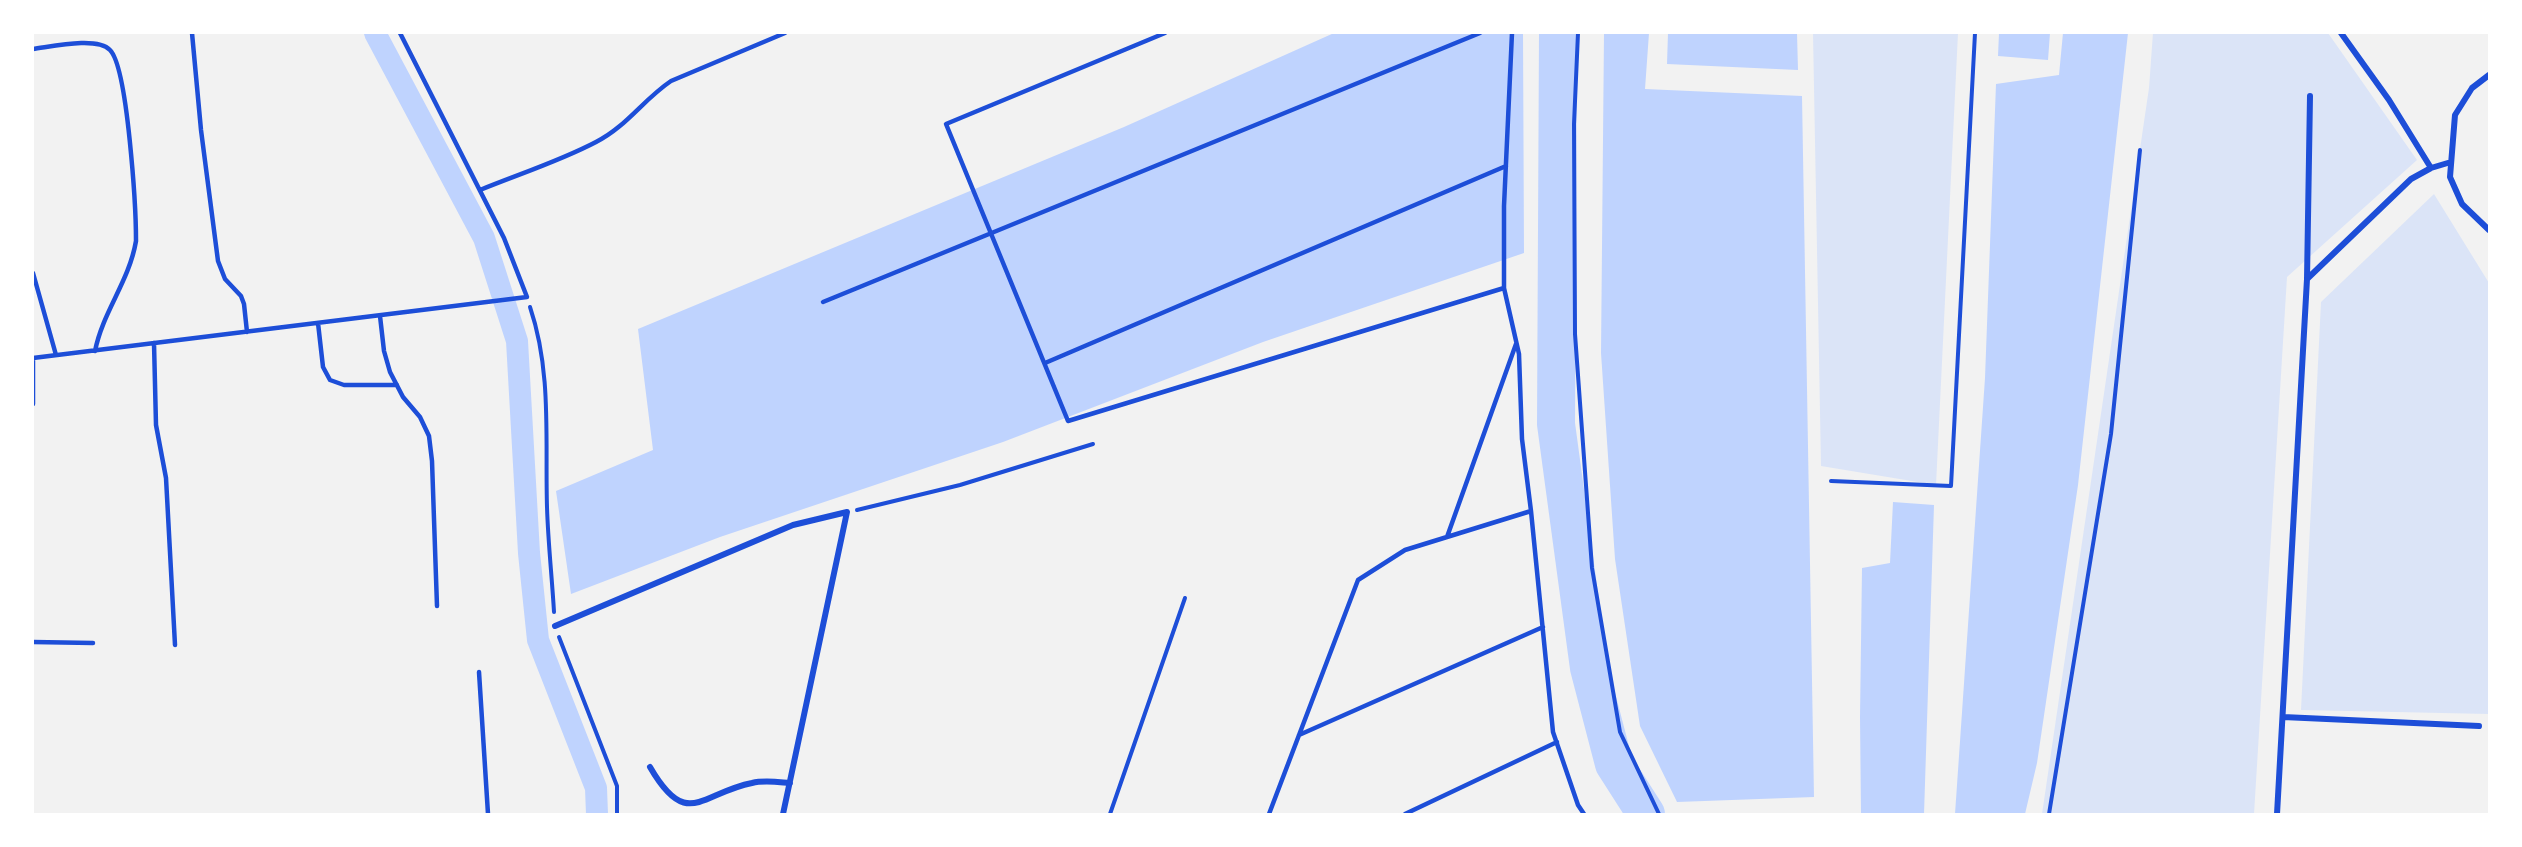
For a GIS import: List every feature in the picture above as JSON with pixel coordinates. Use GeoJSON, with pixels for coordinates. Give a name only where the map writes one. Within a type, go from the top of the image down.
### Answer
{"type":"FeatureCollection","features":[{"type":"Feature","properties":{"kind":"street"},"geometry":{"type":"LineString","coordinates":[[2341,33],[2389,100],[2431,168]]}},
{"type":"Feature","properties":{"kind":"street"},"geometry":{"type":"LineString","coordinates":[[2489,75],[2472,88],[2455,115],[2450,177],[2462,204],[2486,228],[2489,237]]}},
{"type":"Feature","properties":{"kind":"street"},"geometry":{"type":"LineString","coordinates":[[2277,814],[2307,279],[2310,96]]}},
{"type":"Feature","properties":{"kind":"street"},"geometry":{"type":"LineString","coordinates":[[2307,279],[2411,179],[2431,168],[2451,162]]}},
{"type":"Feature","properties":{"kind":"street"},"geometry":{"type":"LineString","coordinates":[[555,626],[794,525],[848,512],[783,814]]}},
{"type":"Feature","properties":{"kind":"street"},"geometry":{"type":"LineString","coordinates":[[2283,717],[2479,726]]}},
{"type":"Feature","properties":{"kind":"street"},"geometry":{"type":"LineString","coordinates":[[650,767],[663,791],[689,804],[751,783],[790,783]]}},
{"type":"Feature","properties":{"kind":"lane"},"geometry":{"type":"LineString","coordinates":[[192,33],[201,130],[218,261],[225,279],[241,296],[247,332]]}},
{"type":"Feature","properties":{"kind":"lane"},"geometry":{"type":"LineString","coordinates":[[33,404],[33,358],[526,297],[504,238],[400,33]]}},
{"type":"Feature","properties":{"kind":"lane"},"geometry":{"type":"LineString","coordinates":[[480,190],[596,142],[631,117],[656,91],[671,81],[785,33]]}},
{"type":"Feature","properties":{"kind":"lane"},"geometry":{"type":"LineString","coordinates":[[1165,33],[946,124],[1068,421],[1504,288]]}},
{"type":"Feature","properties":{"kind":"lane"},"geometry":{"type":"LineString","coordinates":[[823,302],[1480,33]]}},
{"type":"Feature","properties":{"kind":"lane"},"geometry":{"type":"LineString","coordinates":[[1512,33],[1506,166],[1504,288],[1516,343],[1522,439],[1553,732],[1578,805],[1584,814]]}},
{"type":"Feature","properties":{"kind":"lane"},"geometry":{"type":"LineString","coordinates":[[33,49],[100,44],[110,50],[123,83],[136,241],[133,260],[98,334],[95,351]]}},
{"type":"Feature","properties":{"kind":"lane"},"geometry":{"type":"LineString","coordinates":[[1044,363],[1506,166]]}},
{"type":"Feature","properties":{"kind":"lane"},"geometry":{"type":"LineString","coordinates":[[33,273],[56,355]]}},
{"type":"Feature","properties":{"kind":"lane"},"geometry":{"type":"LineString","coordinates":[[380,316],[384,351],[390,372],[403,397],[420,417],[429,436],[432,461],[437,606]]}},
{"type":"Feature","properties":{"kind":"lane"},"geometry":{"type":"LineString","coordinates":[[318,323],[323,367],[330,380],[344,385],[397,385]]}},
{"type":"Feature","properties":{"kind":"lane"},"geometry":{"type":"LineString","coordinates":[[154,343],[156,424],[166,478],[175,645]]}},
{"type":"Feature","properties":{"kind":"lane"},"geometry":{"type":"LineString","coordinates":[[1447,537],[1516,343]]}},
{"type":"Feature","properties":{"kind":"lane"},"geometry":{"type":"LineString","coordinates":[[1269,814],[1358,579],[1405,550],[1531,511]]}},
{"type":"Feature","properties":{"kind":"lane"},"geometry":{"type":"LineString","coordinates":[[1299,735],[1543,627]]}},
{"type":"Feature","properties":{"kind":"lane"},"geometry":{"type":"LineString","coordinates":[[33,642],[93,644]]}},
{"type":"Feature","properties":{"kind":"lane"},"geometry":{"type":"LineString","coordinates":[[479,672],[488,814]]}},
{"type":"Feature","properties":{"kind":"lane"},"geometry":{"type":"LineString","coordinates":[[1405,814],[1557,742]]}},
{"type":"Feature","properties":{"kind":"path"},"geometry":{"type":"LineString","coordinates":[[1578,33],[1574,124],[1575,334],[1592,568],[1620,732],[1659,814]]}},
{"type":"Feature","properties":{"kind":"path"},"geometry":{"type":"LineString","coordinates":[[1831,481],[1951,486],[1975,33]]}},
{"type":"Feature","properties":{"kind":"path"},"geometry":{"type":"LineString","coordinates":[[2049,814],[2111,434],[2140,150]]}},
{"type":"Feature","properties":{"kind":"path"},"geometry":{"type":"LineString","coordinates":[[526,297],[540,335],[548,410],[547,508],[555,626],[617,786],[617,814]]}},
{"type":"Feature","properties":{"kind":"path"},"geometry":{"type":"LineString","coordinates":[[848,512],[960,485],[1093,444]]}},
{"type":"Feature","properties":{"kind":"path"},"geometry":{"type":"LineString","coordinates":[[1110,814],[1185,598]]}},
{"type":"Feature","properties":{"kind":"shaded area"},"geometry":{"type":"Polygon","coordinates":[[[1813,33],[1958,33],[1936,485],[1821,466],[1813,33]]]}},
{"type":"Feature","properties":{"kind":"shaded area"},"geometry":{"type":"Polygon","coordinates":[[[2153,33],[2328,33],[2417,160],[2287,277],[2254,814],[2042,814],[2149,88],[2153,33]]]}},
{"type":"Feature","properties":{"kind":"shaded area"},"geometry":{"type":"Polygon","coordinates":[[[2434,194],[2489,283],[2489,714],[2301,710],[2321,302],[2434,194]]]}},
{"type":"Feature","properties":{"kind":"water"},"geometry":{"type":"Polygon","coordinates":[[[1334,33],[1523,33],[1524,253],[1263,342],[1003,442],[720,537],[571,594],[556,491],[653,450],[638,329],[1124,127],[1334,33]]]}},
{"type":"Feature","properties":{"kind":"water"},"geometry":{"type":"Polygon","coordinates":[[[1604,33],[1649,33],[1645,89],[1802,96],[1814,797],[1677,802],[1640,726],[1615,559],[1601,353],[1604,33]]]}},
{"type":"Feature","properties":{"kind":"water"},"geometry":{"type":"Polygon","coordinates":[[[1668,33],[1797,33],[1798,70],[1667,64],[1668,33]]]}},
{"type":"Feature","properties":{"kind":"water"},"geometry":{"type":"Polygon","coordinates":[[[1999,33],[2050,33],[2048,60],[1998,56],[1999,33]]]}},
{"type":"Feature","properties":{"kind":"water"},"geometry":{"type":"Polygon","coordinates":[[[2063,33],[2128,33],[2078,485],[2037,763],[2025,814],[1955,814],[1985,378],[1996,84],[2059,75],[2063,33]]]}},
{"type":"Feature","properties":{"kind":"water"},"geometry":{"type":"Polygon","coordinates":[[[1893,502],[1934,505],[1924,814],[1861,814],[1862,568],[1890,563],[1893,502]]]}},
{"type":"Feature","properties":{"kind":"waterway"},"geometry":{"type":"LineString","coordinates":[[375,33],[484,238],[517,341],[529,553],[538,640],[596,788],[597,814]]}},
{"type":"Feature","properties":{"kind":"waterway"},"geometry":{"type":"LineString","coordinates":[[1558,33],[1556,424],[1589,668],[1614,764],[1646,814]]}}]}
